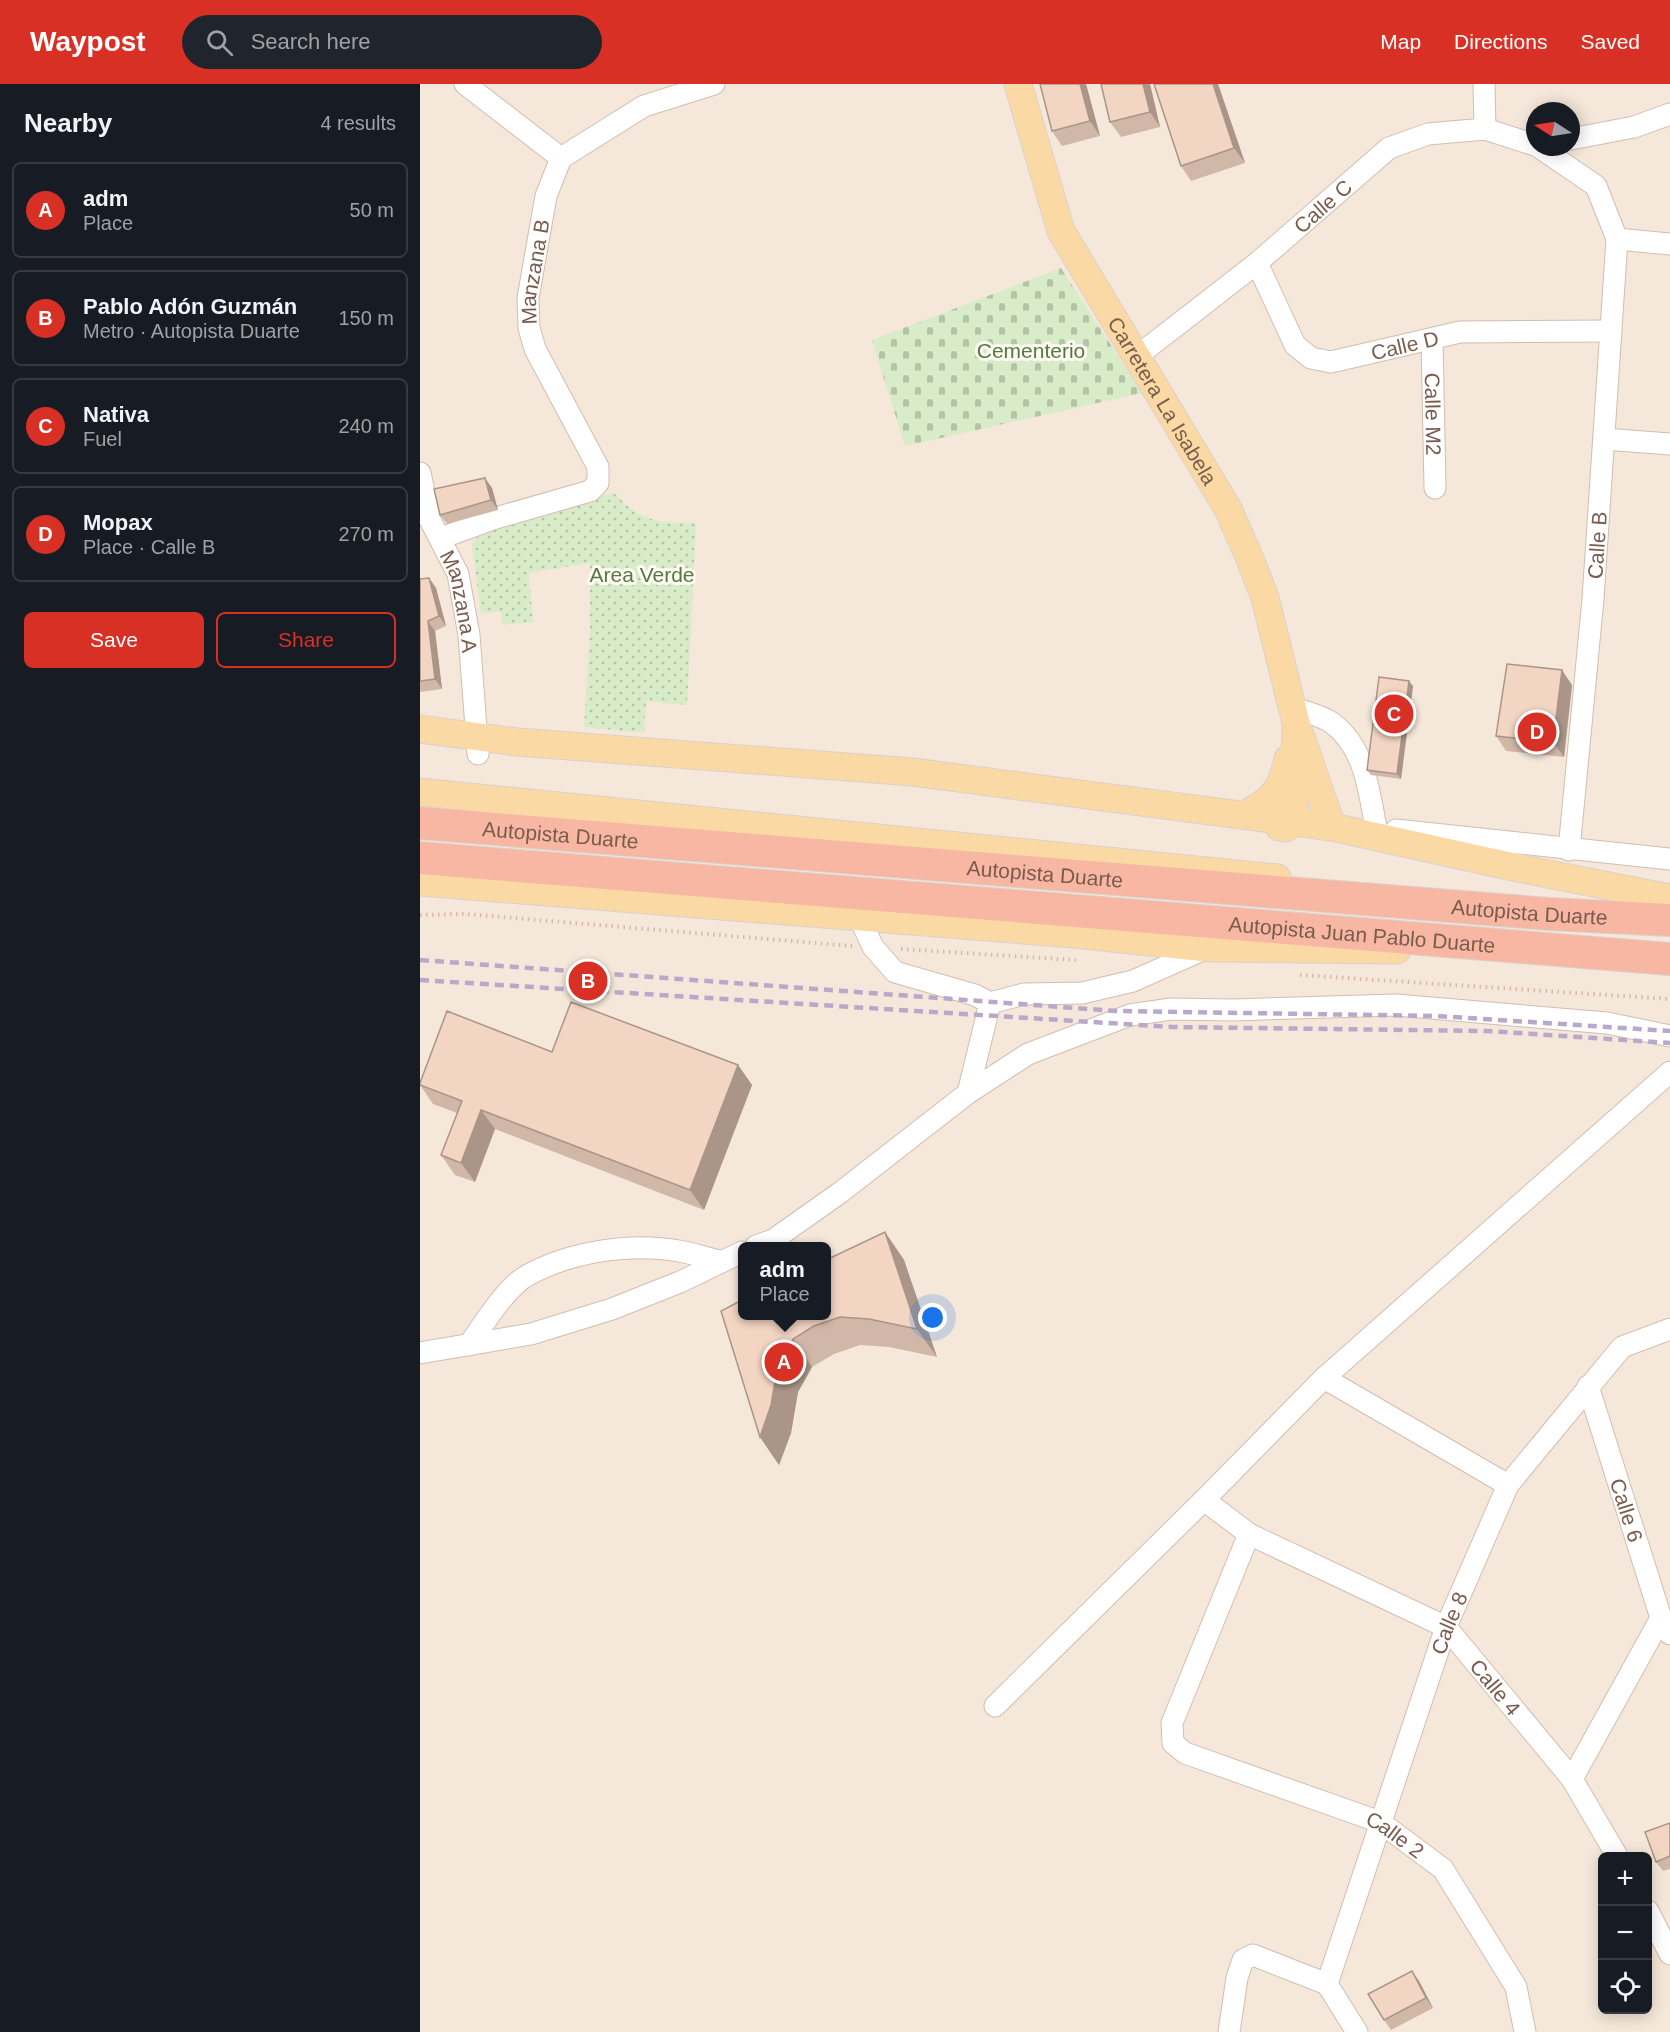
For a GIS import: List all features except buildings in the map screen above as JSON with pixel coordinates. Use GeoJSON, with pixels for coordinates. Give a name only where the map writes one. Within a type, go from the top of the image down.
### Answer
{"type":"FeatureCollection","features":[{"type":"Feature","properties":{"kind":"highway","name":"Autopista Duarte"},"geometry":{"type":"LineString","coordinates":[[420,823],[1549,914],[1670,920]]}},
{"type":"Feature","properties":{"kind":"highway","name":"Autopista Duarte"},"geometry":{"type":"LineString","coordinates":[[421,877],[1113,914]]}},
{"type":"Feature","properties":{"kind":"highway","name":"Autopista Juan Pablo Duarte"},"geometry":{"type":"LineString","coordinates":[[1113,914],[1610,953]]}},
{"type":"Feature","properties":{"kind":"highway","name":"Autopista Duarte"},"geometry":{"type":"LineString","coordinates":[[1610,953],[1670,959]]}},
{"type":"Feature","properties":{"kind":"main road","name":"Carretera La Isabela"},"geometry":{"type":"LineString","coordinates":[[1018,84],[1060,231],[1232,519],[1265,598],[1294,715]]}},
{"type":"Feature","properties":{"kind":"main road"},"geometry":{"type":"LineString","coordinates":[[1244,815],[1270,801],[1280,787],[1294,715]]}},
{"type":"Feature","properties":{"kind":"main road"},"geometry":{"type":"LineString","coordinates":[[1294,715],[1294,822]]}},
{"type":"Feature","properties":{"kind":"main road"},"geometry":{"type":"LineString","coordinates":[[1294,715],[1332,827]]}},
{"type":"Feature","properties":{"kind":"main road"},"geometry":{"type":"LineString","coordinates":[[420,729],[478,746],[1286,828],[1294,822]]}},
{"type":"Feature","properties":{"kind":"main road"},"geometry":{"type":"LineString","coordinates":[[420,746],[478,746],[913,772],[1332,827],[1518,868],[1670,898]]}},
{"type":"Feature","properties":{"kind":"main road"},"geometry":{"type":"LineString","coordinates":[[420,792],[1220,871],[1549,914]]}},
{"type":"Feature","properties":{"kind":"main road"},"geometry":{"type":"LineString","coordinates":[[421,877],[1074,934],[1207,948],[1610,953]]}},
{"type":"Feature","properties":{"kind":"street"},"geometry":{"type":"LineString","coordinates":[[465,84],[561,158],[644,106],[714,84]]}},
{"type":"Feature","properties":{"kind":"street"},"geometry":{"type":"LineString","coordinates":[[1484,84],[1485,129]]}},
{"type":"Feature","properties":{"kind":"street"},"geometry":{"type":"LineString","coordinates":[[1580,137],[1634,127],[1670,114]]}},
{"type":"Feature","properties":{"kind":"street","name":"Calle C"},"geometry":{"type":"LineString","coordinates":[[1136,357],[1257,263],[1389,148],[1428,134],[1485,129],[1526,142]]}},
{"type":"Feature","properties":{"kind":"street"},"geometry":{"type":"LineString","coordinates":[[1552,156],[1596,186],[1617,239],[1670,244]]}},
{"type":"Feature","properties":{"kind":"street","name":"Manzana B"},"geometry":{"type":"LineString","coordinates":[[441,538],[496,518],[591,490],[598,483],[598,467],[535,349],[529,328],[528,298],[546,196],[561,158]]}},
{"type":"Feature","properties":{"kind":"street","name":"Calle B"},"geometry":{"type":"LineString","coordinates":[[1569,850],[1593,599],[1617,239]]}},
{"type":"Feature","properties":{"kind":"street","name":"Calle D"},"geometry":{"type":"LineString","coordinates":[[1257,263],[1295,345],[1311,358],[1331,362],[1460,332],[1611,331]]}},
{"type":"Feature","properties":{"kind":"street","name":"Calle M2"},"geometry":{"type":"LineString","coordinates":[[1432,339],[1435,488]]}},
{"type":"Feature","properties":{"kind":"street"},"geometry":{"type":"LineString","coordinates":[[1604,439],[1670,444]]}},
{"type":"Feature","properties":{"kind":"street","name":"Manzana A"},"geometry":{"type":"LineString","coordinates":[[420,472],[430,520],[458,574],[469,635],[478,746]]}},
{"type":"Feature","properties":{"kind":"street"},"geometry":{"type":"LineString","coordinates":[[1294,715],[1331,723],[1352,742],[1361,761],[1376,828]]}},
{"type":"Feature","properties":{"kind":"street"},"geometry":{"type":"LineString","coordinates":[[1332,827],[1376,828],[1670,859]]}},
{"type":"Feature","properties":{"kind":"street"},"geometry":{"type":"LineString","coordinates":[[859,917],[873,947],[895,972],[975,995],[990,1003],[1024,994],[1082,993],[1133,981],[1207,948]]}},
{"type":"Feature","properties":{"kind":"street"},"geometry":{"type":"LineString","coordinates":[[968,1093],[990,1003]]}},
{"type":"Feature","properties":{"kind":"street"},"geometry":{"type":"LineString","coordinates":[[767,1242],[841,1192],[968,1093],[1028,1054],[1130,1016],[1171,1009],[1233,1010],[1396,1005],[1607,1023],[1670,1036]]}},
{"type":"Feature","properties":{"kind":"street"},"geometry":{"type":"LineString","coordinates":[[995,1706],[1324,1378],[1670,1072]]}},
{"type":"Feature","properties":{"kind":"street"},"geometry":{"type":"LineString","coordinates":[[470,1345],[493,1310],[526,1276],[573,1258],[623,1248],[678,1251],[719,1262]]}},
{"type":"Feature","properties":{"kind":"street"},"geometry":{"type":"LineString","coordinates":[[420,1353],[531,1334],[612,1309],[680,1282],[738,1254]]}},
{"type":"Feature","properties":{"kind":"street","name":"Calle 8"},"geometry":{"type":"LineString","coordinates":[[1327,1984],[1446,1628],[1508,1485],[1622,1347],[1670,1329]]}},
{"type":"Feature","properties":{"kind":"street"},"geometry":{"type":"LineString","coordinates":[[1324,1378],[1508,1485]]}},
{"type":"Feature","properties":{"kind":"street","name":"Calle 6"},"geometry":{"type":"LineString","coordinates":[[1588,1386],[1666,1626]]}},
{"type":"Feature","properties":{"kind":"street","name":"Calle 4"},"geometry":{"type":"LineString","coordinates":[[1204,1500],[1249,1534],[1446,1628],[1572,1779],[1614,1852]]}},
{"type":"Feature","properties":{"kind":"street","name":"Calle 2"},"geometry":{"type":"LineString","coordinates":[[1249,1534],[1172,1723],[1173,1743],[1185,1753],[1380,1822],[1443,1869],[1516,1987],[1525,2032]]}},
{"type":"Feature","properties":{"kind":"street"},"geometry":{"type":"LineString","coordinates":[[1572,1779],[1666,1626]]}},
{"type":"Feature","properties":{"kind":"street"},"geometry":{"type":"LineString","coordinates":[[1652,1920],[1670,1954]]}},
{"type":"Feature","properties":{"kind":"street"},"geometry":{"type":"LineString","coordinates":[[1229,2032],[1237,1978],[1243,1960],[1253,1955],[1327,1984],[1357,2032]]}},
{"type":"Feature","properties":{"kind":"shaded area"},"geometry":{"type":"Polygon","coordinates":[[[420,84],[1670,84],[1670,2032],[420,2032],[420,84]]]}},
{"type":"Feature","properties":{"kind":"green space","name":"Cementerio"},"geometry":{"type":"Polygon","coordinates":[[[1061,268],[1142,393],[905,446],[872,340],[1061,268]]]}},
{"type":"Feature","properties":{"kind":"green space","name":"Area Verde"},"geometry":{"type":"Polygon","coordinates":[[[614,493],[642,516],[660,521],[696,523],[687,705],[646,701],[644,733],[584,727],[590,631],[590,563],[529,573],[533,622],[503,625],[501,612],[481,613],[472,545],[479,536],[513,520],[614,493]]]}},
{"type":"Feature","properties":{"kind":"railway"},"geometry":{"type":"LineString","coordinates":[[420,960],[1116,1011],[1437,1016],[1670,1031]]}},
{"type":"Feature","properties":{"kind":"railway"},"geometry":{"type":"LineString","coordinates":[[420,980],[1172,1027],[1487,1031],[1670,1043]]}},
{"type":"Feature","properties":{"kind":"place","name":"Nativa"},"geometry":{"type":"Point","coordinates":[1394,714]}},
{"type":"Feature","properties":{"kind":"place","name":"Mopax"},"geometry":{"type":"Point","coordinates":[1537,732]}},
{"type":"Feature","properties":{"kind":"place","name":"Pablo Adón Guzmán"},"geometry":{"type":"Point","coordinates":[588,981]}},
{"type":"Feature","properties":{"kind":"place","name":"adm"},"geometry":{"type":"Point","coordinates":[784,1362]}}]}
